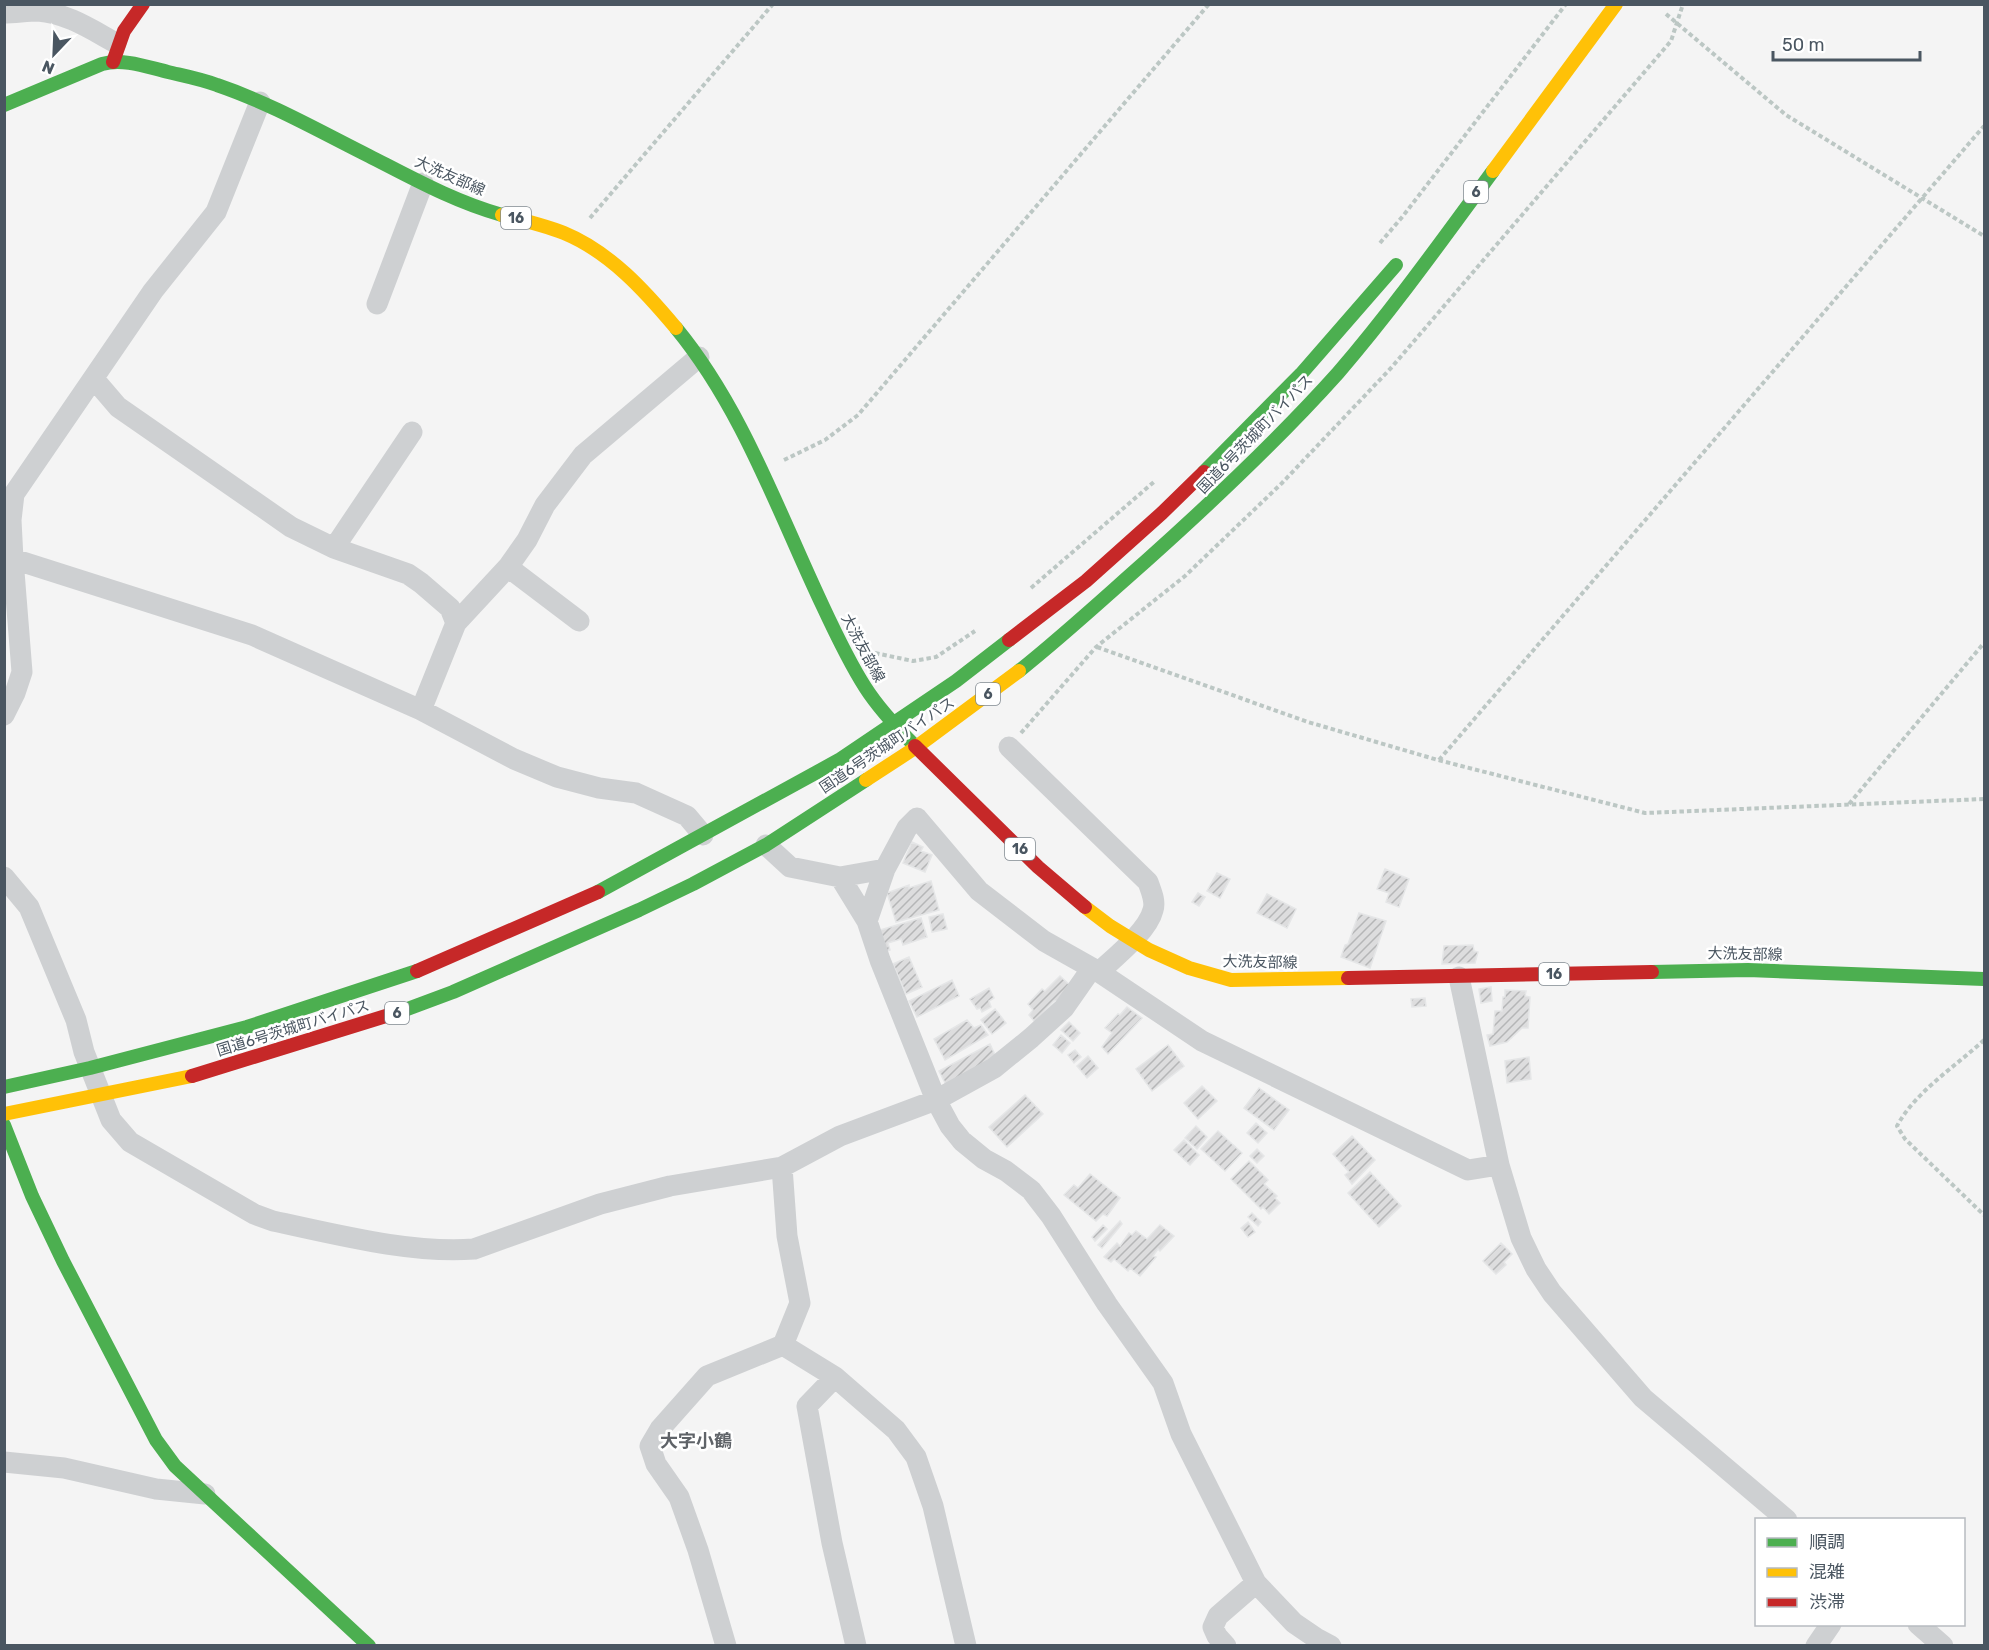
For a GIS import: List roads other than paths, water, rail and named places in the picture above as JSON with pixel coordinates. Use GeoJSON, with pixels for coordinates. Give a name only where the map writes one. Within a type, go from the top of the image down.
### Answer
{"type":"FeatureCollection","features":[{"type":"Feature","properties":{"kind":"main road"},"geometry":{"type":"LineString","coordinates":[[115,52],[128,21],[143,4]]}},
{"type":"Feature","properties":{"kind":"main road","name":"国道6号茨城町バイパス"},"geometry":{"type":"LineString","coordinates":[[1483,162],[1613,8]]}},
{"type":"Feature","properties":{"kind":"main road","name":"国道6号茨城町バイパス"},"geometry":{"type":"LineString","coordinates":[[4,1114],[201,1074],[380,1019],[453,992],[693,884],[765,845],[915,748],[1059,639],[1193,519],[1279,437],[1339,371],[1425,263],[1613,8]]}},
{"type":"Feature","properties":{"kind":"main road","name":"大洗友部線"},"geometry":{"type":"LineString","coordinates":[[4,105],[86,71],[115,52],[145,67],[214,84],[260,102],[469,205],[575,238],[626,275],[655,304],[699,357],[730,408],[838,640],[870,695],[915,748],[1051,879],[1132,940],[1165,959],[1203,975],[1231,980],[1748,970],[1984,979]]}},
{"type":"Feature","properties":{"kind":"main road","name":"国道6号茨城町バイパス"},"geometry":{"type":"LineString","coordinates":[[4,1086],[90,1068],[247,1027],[403,976],[606,888],[839,760],[956,681],[1040,618],[1086,581],[1162,513],[1234,444],[1301,374],[1408,250]]}},
{"type":"Feature","properties":{"kind":"main road"},"geometry":{"type":"LineString","coordinates":[[4,1125],[63,1261],[156,1440],[175,1466],[369,1646]]}},
{"type":"Feature","properties":{"kind":"street"},"geometry":{"type":"LineString","coordinates":[[4,13],[37,11],[57,15],[81,24],[115,52]]}},
{"type":"Feature","properties":{"kind":"street"},"geometry":{"type":"LineString","coordinates":[[4,715],[22,672],[9,558],[11,520],[9,488],[94,379],[153,291],[216,212],[260,102]]}},
{"type":"Feature","properties":{"kind":"street"},"geometry":{"type":"LineString","coordinates":[[377,304],[423,183]]}},
{"type":"Feature","properties":{"kind":"street"},"geometry":{"type":"LineString","coordinates":[[422,710],[456,623],[508,567],[545,505],[583,455],[699,357]]}},
{"type":"Feature","properties":{"kind":"street"},"geometry":{"type":"LineString","coordinates":[[94,379],[118,407],[291,527],[334,548],[408,574],[450,608],[456,623]]}},
{"type":"Feature","properties":{"kind":"street"},"geometry":{"type":"LineString","coordinates":[[334,548],[412,432]]}},
{"type":"Feature","properties":{"kind":"street"},"geometry":{"type":"LineString","coordinates":[[9,558],[252,635],[422,710],[514,759],[557,777],[599,789],[636,793],[687,816],[703,836]]}},
{"type":"Feature","properties":{"kind":"street"},"geometry":{"type":"LineString","coordinates":[[508,567],[579,621]]}},
{"type":"Feature","properties":{"kind":"street"},"geometry":{"type":"LineString","coordinates":[[4,877],[29,907],[76,1020],[90,1068],[111,1120],[130,1142],[254,1214],[273,1221],[400,1245],[454,1251],[474,1249],[600,1204],[670,1186],[782,1167],[840,1136],[936,1100],[993,1068],[1064,1008],[1096,970],[1145,926],[1153,912],[1155,902],[1148,882],[1009,747]]}},
{"type":"Feature","properties":{"kind":"street"},"geometry":{"type":"LineString","coordinates":[[867,921],[885,869],[907,828],[917,818],[979,891],[1044,941],[1096,970],[1202,1041],[1468,1170],[1499,1165]]}},
{"type":"Feature","properties":{"kind":"street"},"geometry":{"type":"LineString","coordinates":[[765,845],[790,867],[840,877],[885,869]]}},
{"type":"Feature","properties":{"kind":"street"},"geometry":{"type":"LineString","coordinates":[[840,877],[867,921],[880,960],[936,1100],[950,1126],[962,1141],[984,1159],[1006,1171],[1031,1190],[1052,1216],[1107,1304],[1163,1383],[1181,1434],[1256,1583],[1294,1623],[1331,1646]]}},
{"type":"Feature","properties":{"kind":"street"},"geometry":{"type":"LineString","coordinates":[[1459,977],[1499,1165],[1521,1238],[1536,1269],[1552,1293],[1643,1398],[1785,1518]]}},
{"type":"Feature","properties":{"kind":"street"},"geometry":{"type":"LineString","coordinates":[[726,1646],[698,1550],[679,1497],[656,1464],[650,1446],[660,1429],[707,1376],[783,1345],[800,1303],[787,1236],[782,1167]]}},
{"type":"Feature","properties":{"kind":"street"},"geometry":{"type":"LineString","coordinates":[[783,1345],[834,1377],[896,1430],[916,1457],[933,1506],[966,1646]]}},
{"type":"Feature","properties":{"kind":"street"},"geometry":{"type":"LineString","coordinates":[[834,1377],[807,1406],[832,1543],[856,1646]]}},
{"type":"Feature","properties":{"kind":"street"},"geometry":{"type":"LineString","coordinates":[[4,1462],[64,1468],[156,1489],[205,1494]]}},
{"type":"Feature","properties":{"kind":"street"},"geometry":{"type":"LineString","coordinates":[[1226,1646],[1213,1627],[1218,1616],[1256,1583]]}},
{"type":"Feature","properties":{"kind":"street"},"geometry":{"type":"LineString","coordinates":[[1816,1646],[1830,1626]]}},
{"type":"Feature","properties":{"kind":"street"},"geometry":{"type":"LineString","coordinates":[[1920,1626],[1943,1646]]}},
{"type":"Feature","properties":{"kind":"district","name":"大字小鶴"},"geometry":{"type":"Point","coordinates":[696,1441]}}]}
